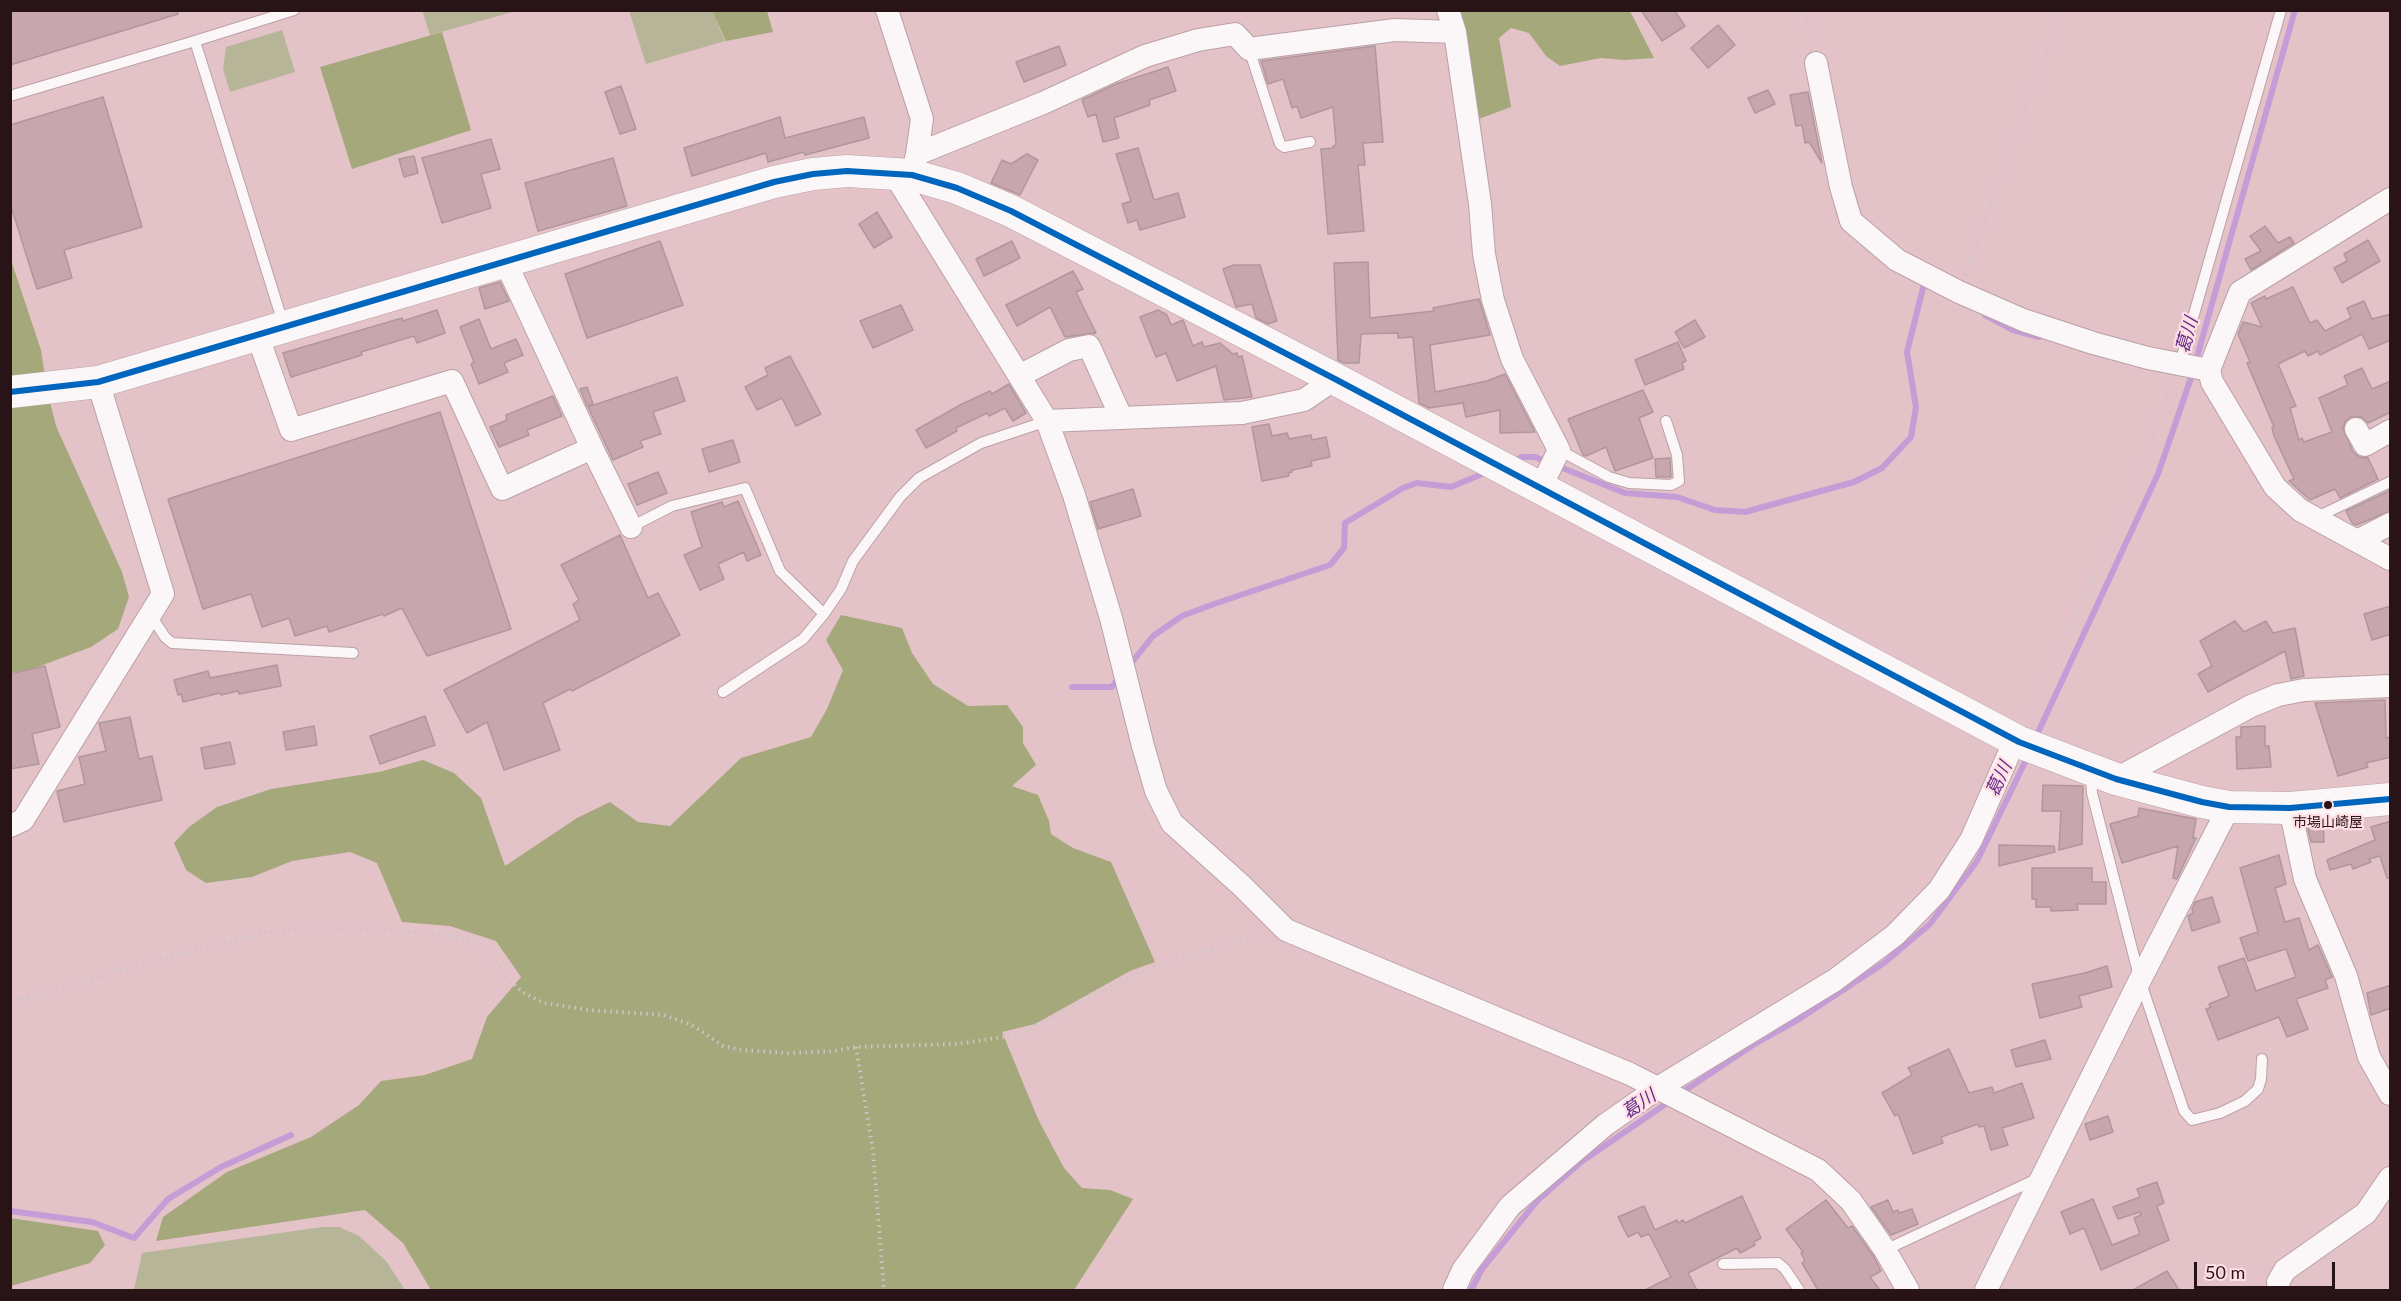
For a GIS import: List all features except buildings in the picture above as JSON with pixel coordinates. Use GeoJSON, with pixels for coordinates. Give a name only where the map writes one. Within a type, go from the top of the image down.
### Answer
{"type":"FeatureCollection","features":[{"type":"Feature","properties":{"kind":"main road"},"geometry":{"type":"LineString","coordinates":[[10,392],[98,382],[774,182],[824,173],[907,167],[1011,211],[1335,379],[2025,744],[2104,775],[2202,802],[2229,807],[2290,808],[2391,799]]}},
{"type":"Feature","properties":{"kind":"street"},"geometry":{"type":"LineString","coordinates":[[887,10],[922,119],[907,167],[1019,376],[1047,422],[1071,486],[1112,618],[1156,791],[1172,823],[1242,886],[1286,930],[1658,1088],[1818,1170],[1851,1202],[1885,1250],[1908,1290]]}},
{"type":"Feature","properties":{"kind":"street"},"geometry":{"type":"LineString","coordinates":[[1448,10],[1455,32],[1480,204],[1484,254],[1493,300],[1512,359],[1559,450],[1540,489]]}},
{"type":"Feature","properties":{"kind":"street"},"geometry":{"type":"LineString","coordinates":[[907,167],[1145,56],[1198,40],[1235,34],[1249,49],[1395,30],[1455,32]]}},
{"type":"Feature","properties":{"kind":"street"},"geometry":{"type":"LineString","coordinates":[[1816,63],[1841,187],[1851,221],[1897,260],[1959,292],[2023,320],[2148,358],[2209,370]]}},
{"type":"Feature","properties":{"kind":"street"},"geometry":{"type":"LineString","coordinates":[[2391,199],[2240,292],[2209,370],[2212,382],[2275,487],[2300,510],[2391,559]]}},
{"type":"Feature","properties":{"kind":"street"},"geometry":{"type":"LineString","coordinates":[[505,261],[631,526]]}},
{"type":"Feature","properties":{"kind":"street"},"geometry":{"type":"LineString","coordinates":[[271,330],[291,430],[452,381],[502,489],[592,448]]}},
{"type":"Feature","properties":{"kind":"street"},"geometry":{"type":"LineString","coordinates":[[1019,376],[1069,350],[1089,346],[1121,417]]}},
{"type":"Feature","properties":{"kind":"street"},"geometry":{"type":"LineString","coordinates":[[1047,422],[1242,413],[1304,400],[1335,379]]}},
{"type":"Feature","properties":{"kind":"street"},"geometry":{"type":"LineString","coordinates":[[10,826],[23,820],[163,594],[98,382]]}},
{"type":"Feature","properties":{"kind":"street"},"geometry":{"type":"LineString","coordinates":[[2356,429],[2365,445],[2391,431]]}},
{"type":"Feature","properties":{"kind":"street"},"geometry":{"type":"LineString","coordinates":[[2357,541],[2391,525]]}},
{"type":"Feature","properties":{"kind":"street"},"geometry":{"type":"LineString","coordinates":[[2104,775],[2278,694],[2304,690],[2391,686]]}},
{"type":"Feature","properties":{"kind":"street"},"geometry":{"type":"LineString","coordinates":[[1454,1290],[1463,1270],[1510,1206],[1605,1125],[1658,1088],[1835,980],[1895,935],[1939,890],[1971,840],[2025,744]]}},
{"type":"Feature","properties":{"kind":"street"},"geometry":{"type":"LineString","coordinates":[[1986,1290],[2229,807]]}},
{"type":"Feature","properties":{"kind":"street"},"geometry":{"type":"LineString","coordinates":[[2290,808],[2305,879],[2346,976],[2369,1057],[2391,1094]]}},
{"type":"Feature","properties":{"kind":"street"},"geometry":{"type":"LineString","coordinates":[[2279,1290],[2278,1282],[2285,1270],[2366,1213],[2391,1178]]}},
{"type":"Feature","properties":{"kind":"lane"},"geometry":{"type":"LineString","coordinates":[[10,96],[294,10]]}},
{"type":"Feature","properties":{"kind":"lane"},"geometry":{"type":"LineString","coordinates":[[2180,363],[2281,10]]}},
{"type":"Feature","properties":{"kind":"lane"},"geometry":{"type":"LineString","coordinates":[[195,41],[271,330]]}},
{"type":"Feature","properties":{"kind":"lane"},"geometry":{"type":"LineString","coordinates":[[1249,49],[1280,144],[1284,147],[1310,142]]}},
{"type":"Feature","properties":{"kind":"lane"},"geometry":{"type":"LineString","coordinates":[[1559,450],[1609,477],[1629,483],[1671,485],[1679,481],[1666,421]]}},
{"type":"Feature","properties":{"kind":"lane"},"geometry":{"type":"LineString","coordinates":[[723,692],[803,639],[841,589],[853,561],[900,497],[920,478],[981,443],[1047,422]]}},
{"type":"Feature","properties":{"kind":"lane"},"geometry":{"type":"LineString","coordinates":[[2315,518],[2391,482]]}},
{"type":"Feature","properties":{"kind":"lane"},"geometry":{"type":"LineString","coordinates":[[631,526],[672,506],[745,488],[780,571],[824,614]]}},
{"type":"Feature","properties":{"kind":"lane"},"geometry":{"type":"LineString","coordinates":[[150,614],[165,638],[172,643],[353,653]]}},
{"type":"Feature","properties":{"kind":"lane"},"geometry":{"type":"LineString","coordinates":[[2104,775],[2092,793],[2140,980],[2184,1112],[2192,1120],[2220,1113],[2245,1101],[2258,1089],[2262,1059]]}},
{"type":"Feature","properties":{"kind":"lane"},"geometry":{"type":"LineString","coordinates":[[1885,1250],[2041,1177]]}},
{"type":"Feature","properties":{"kind":"lane"},"geometry":{"type":"LineString","coordinates":[[1723,1264],[1778,1263],[1800,1290]]}},
{"type":"Feature","properties":{"kind":"path"},"geometry":{"type":"LineString","coordinates":[[1804,10],[1816,63]]}},
{"type":"Feature","properties":{"kind":"path"},"geometry":{"type":"LineString","coordinates":[[1959,292],[2061,10]]}},
{"type":"Feature","properties":{"kind":"path"},"geometry":{"type":"LineString","coordinates":[[2025,744],[2129,504],[2180,363]]}},
{"type":"Feature","properties":{"kind":"path"},"geometry":{"type":"LineString","coordinates":[[10,1001],[266,932],[318,928],[374,929],[443,934],[470,941],[488,951],[508,980],[525,994],[544,1003],[588,1010],[664,1015],[692,1025],[723,1046],[743,1050],[788,1053],[835,1051],[855,1047],[956,1044],[1018,1035],[1154,967],[1256,933],[1286,930]]}},
{"type":"Feature","properties":{"kind":"path"},"geometry":{"type":"LineString","coordinates":[[855,1047],[873,1151],[884,1290]]}},
{"type":"Feature","properties":{"kind":"green space"},"geometry":{"type":"Polygon","coordinates":[[[422,10],[516,11],[430,35],[422,10]]]}},
{"type":"Feature","properties":{"kind":"green space"},"geometry":{"type":"Polygon","coordinates":[[[629,11],[712,11],[725,41],[646,64],[629,11]]]}},
{"type":"Feature","properties":{"kind":"green space"},"geometry":{"type":"Polygon","coordinates":[[[712,11],[767,11],[773,32],[726,41],[712,11]]]}},
{"type":"Feature","properties":{"kind":"green space"},"geometry":{"type":"Polygon","coordinates":[[[1455,11],[1630,11],[1654,58],[1624,60],[1601,58],[1560,66],[1546,56],[1529,33],[1511,28],[1499,38],[1511,107],[1476,120],[1455,11]]]}},
{"type":"Feature","properties":{"kind":"green space"},"geometry":{"type":"Polygon","coordinates":[[[282,30],[295,72],[230,92],[223,69],[226,47],[282,30]]]}},
{"type":"Feature","properties":{"kind":"green space"},"geometry":{"type":"Polygon","coordinates":[[[442,32],[471,130],[352,169],[320,67],[442,32]]]}},
{"type":"Feature","properties":{"kind":"green space"},"geometry":{"type":"Polygon","coordinates":[[[10,257],[41,350],[47,390],[56,426],[122,572],[129,597],[118,629],[91,647],[24,672],[10,672],[10,257]]]}},
{"type":"Feature","properties":{"kind":"green space"},"geometry":{"type":"Polygon","coordinates":[[[841,615],[902,628],[912,653],[933,684],[968,706],[1007,705],[1023,727],[1023,743],[1036,765],[1012,786],[1038,795],[1049,821],[1051,834],[1073,848],[1111,862],[1155,962],[1130,971],[1035,1024],[1002,1032],[1038,1119],[1064,1168],[1082,1188],[1110,1190],[1133,1199],[1074,1290],[431,1290],[403,1243],[365,1210],[156,1241],[163,1217],[227,1172],[311,1137],[359,1105],[381,1081],[425,1075],[472,1059],[487,1017],[521,977],[496,941],[450,926],[402,922],[377,863],[350,852],[292,861],[252,877],[206,883],[186,870],[174,843],[189,827],[217,807],[271,789],[379,772],[423,760],[454,773],[481,798],[505,866],[577,818],[610,802],[638,822],[670,826],[741,758],[811,737],[827,709],[843,670],[826,640],[841,615]]]}},
{"type":"Feature","properties":{"kind":"green space"},"geometry":{"type":"Polygon","coordinates":[[[10,1218],[98,1231],[105,1245],[90,1263],[11,1286],[10,1218]]]}},
{"type":"Feature","properties":{"kind":"green space"},"geometry":{"type":"Polygon","coordinates":[[[322,1227],[339,1227],[359,1236],[386,1261],[405,1290],[134,1290],[142,1253],[322,1227]]]}},
{"type":"Feature","properties":{"kind":"waterway","name":"葛川"},"geometry":{"type":"LineString","coordinates":[[2035,739],[2158,474],[2191,378],[2295,10]]}},
{"type":"Feature","properties":{"kind":"waterway"},"geometry":{"type":"LineString","coordinates":[[1513,461],[1522,457],[1535,457],[1625,493],[1677,497],[1715,510],[1745,512],[1854,482],[1882,468],[1911,437],[1916,407],[1907,352],[1924,284],[1928,286]]}},
{"type":"Feature","properties":{"kind":"waterway"},"geometry":{"type":"LineString","coordinates":[[1985,315],[2013,330],[2039,337]]}},
{"type":"Feature","properties":{"kind":"waterway"},"geometry":{"type":"LineString","coordinates":[[1129,666],[1153,636],[1182,616],[1330,565],[1344,548],[1345,523],[1403,488],[1417,483],[1451,487],[1487,472]]}},
{"type":"Feature","properties":{"kind":"waterway"},"geometry":{"type":"LineString","coordinates":[[1072,687],[1112,687],[1120,676]]}},
{"type":"Feature","properties":{"kind":"waterway","name":"葛川"},"geometry":{"type":"LineString","coordinates":[[1681,1093],[1884,963],[1930,924],[1977,861],[2028,756]]}},
{"type":"Feature","properties":{"kind":"waterway","name":"葛川"},"geometry":{"type":"LineString","coordinates":[[1471,1290],[1482,1269],[1537,1201],[1581,1162],[1670,1101]]}},
{"type":"Feature","properties":{"kind":"waterway"},"geometry":{"type":"LineString","coordinates":[[10,1211],[92,1222],[134,1238],[168,1199],[221,1167],[291,1135]]}},
{"type":"Feature","properties":{"kind":"transit line"},"geometry":{"type":"LineString","coordinates":[[10,392],[98,382],[774,182],[813,174],[847,171],[912,175],[957,188],[1011,211],[1335,379],[2019,742],[2116,779],[2229,807],[2290,808],[2390,799]]}},
{"type":"Feature","properties":{"kind":"place","name":"市場山崎屋"},"geometry":{"type":"Point","coordinates":[2328,805]}}]}
